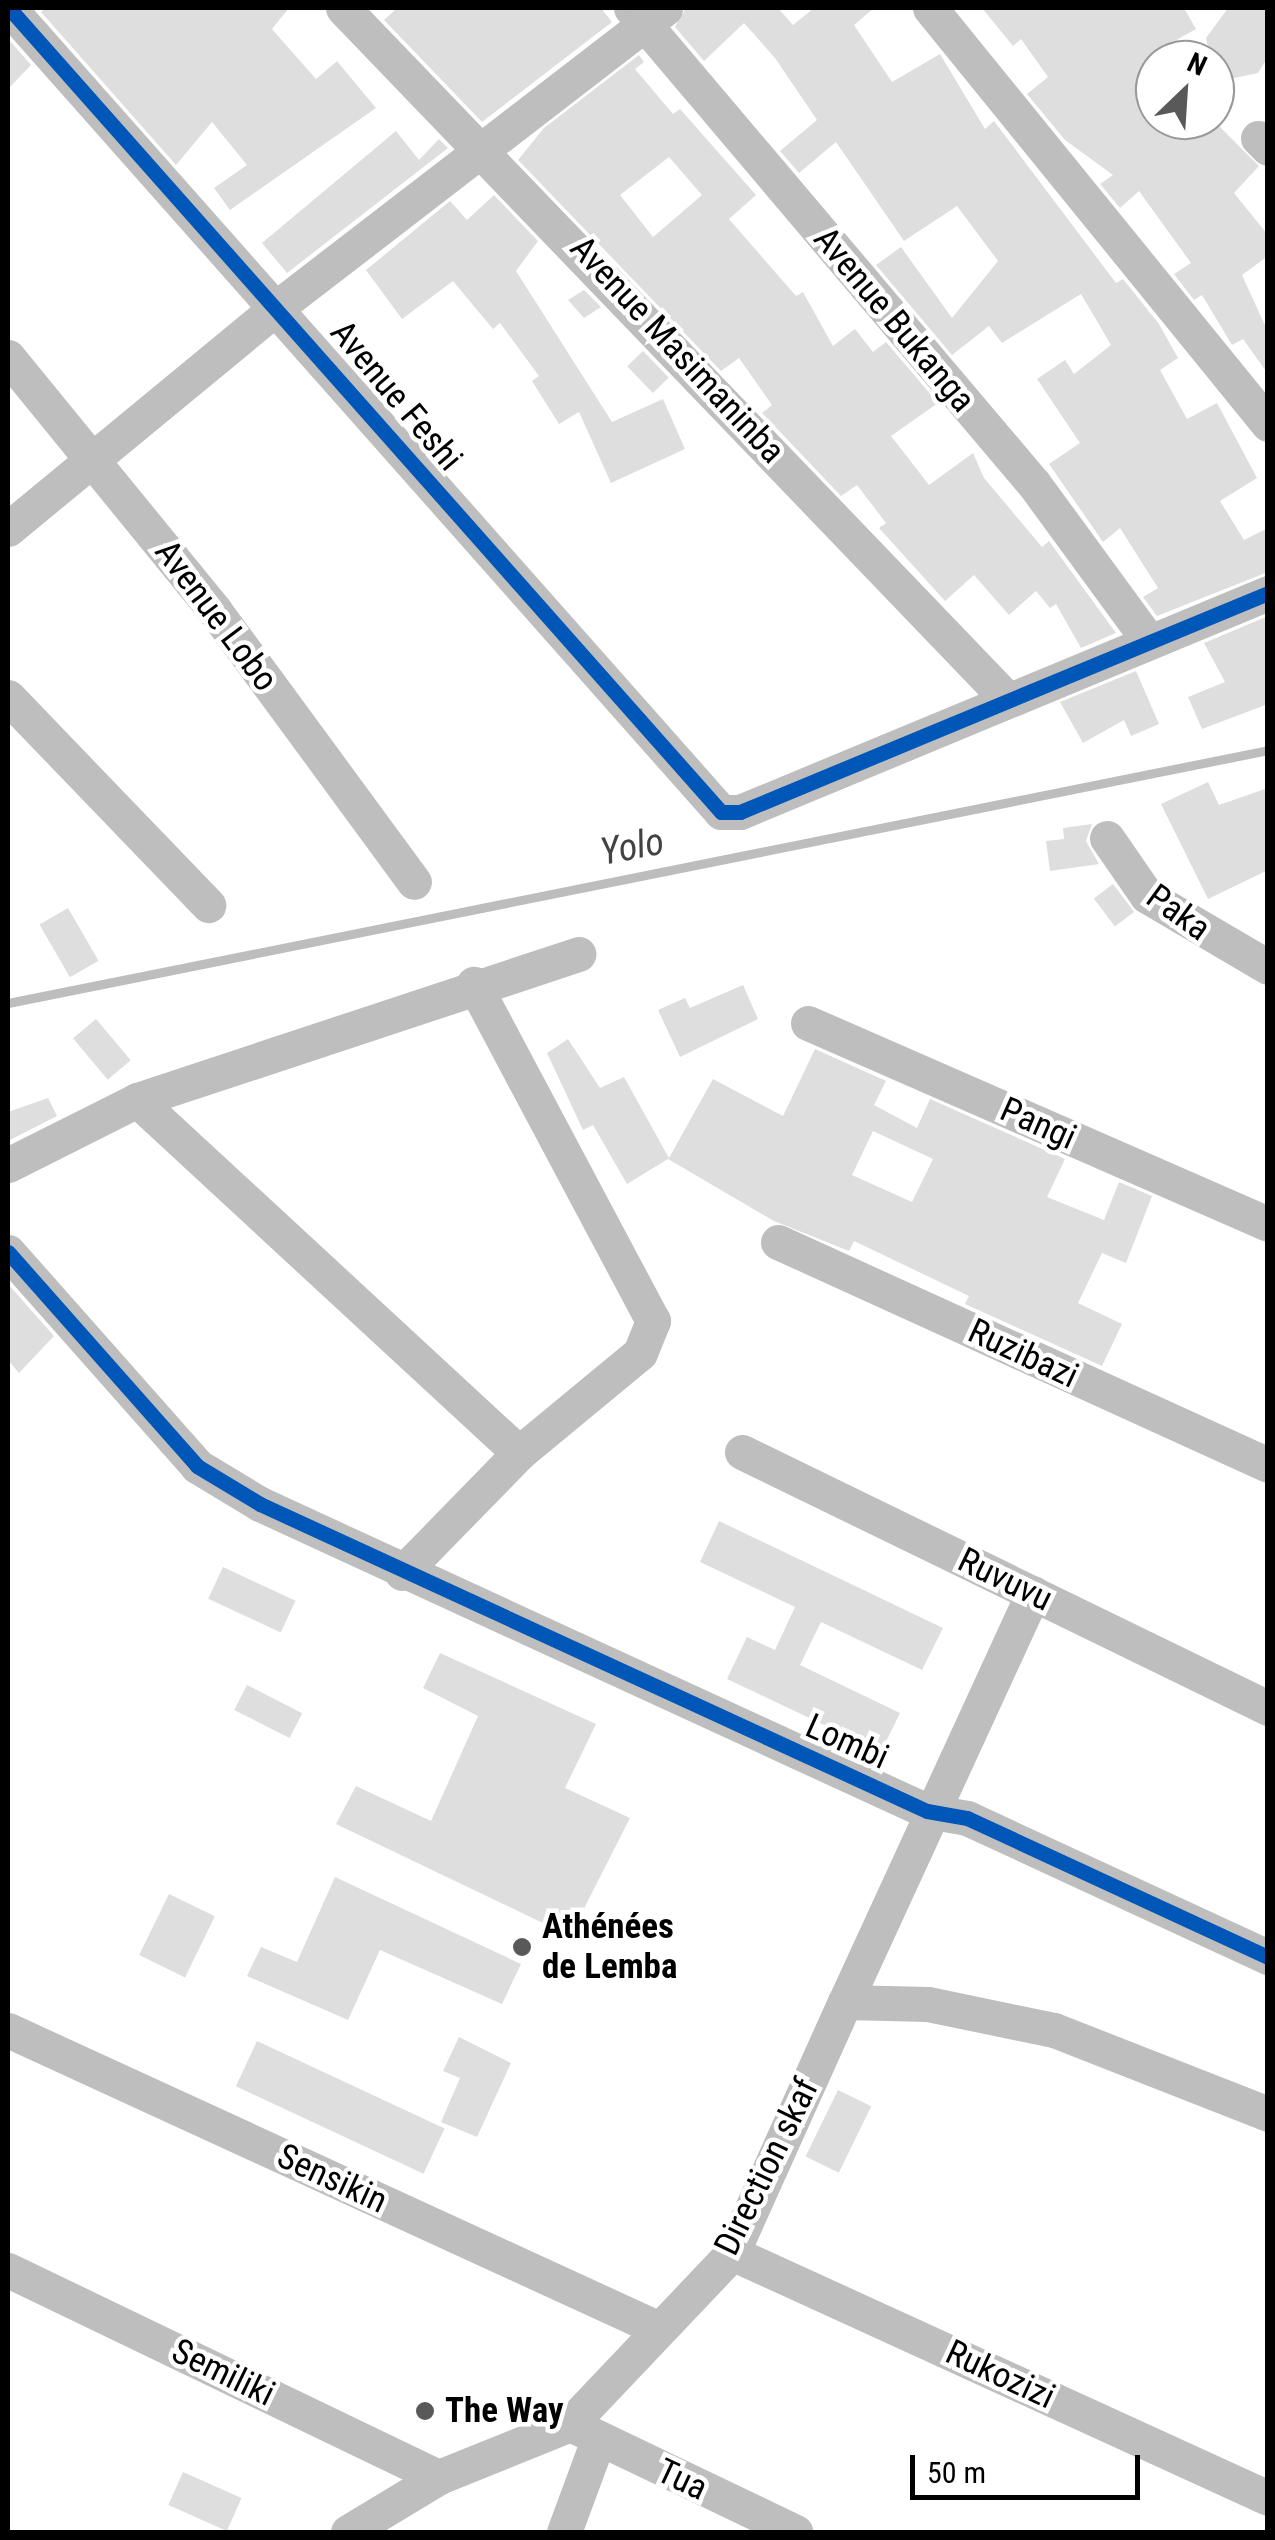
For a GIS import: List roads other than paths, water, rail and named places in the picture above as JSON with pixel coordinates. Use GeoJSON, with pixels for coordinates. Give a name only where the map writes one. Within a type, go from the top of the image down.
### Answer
{"type":"FeatureCollection","features":[{"type":"Feature","properties":{"kind":"street","name":"Avenue Feshi"},"geometry":{"type":"LineString","coordinates":[[9,8],[280,305],[702,800],[740,812],[1006,698]]}},
{"type":"Feature","properties":{"kind":"street","name":"Avenue Masimaninba"},"geometry":{"type":"LineString","coordinates":[[343,8],[486,147],[1006,698]]}},
{"type":"Feature","properties":{"kind":"street"},"geometry":{"type":"LineString","coordinates":[[930,8],[1268,424]]}},
{"type":"Feature","properties":{"kind":"street"},"geometry":{"type":"LineString","coordinates":[[8,530],[280,305],[486,147],[647,13]]}},
{"type":"Feature","properties":{"kind":"street","name":"Avenue Bukanga"},"geometry":{"type":"LineString","coordinates":[[647,13],[1034,484],[1148,640]]}},
{"type":"Feature","properties":{"kind":"street","name":"Avenue Lobo"},"geometry":{"type":"LineString","coordinates":[[8,357],[94,456],[414,882]]}},
{"type":"Feature","properties":{"kind":"street"},"geometry":{"type":"LineString","coordinates":[[1006,698],[1268,593]]}},
{"type":"Feature","properties":{"kind":"street"},"geometry":{"type":"LineString","coordinates":[[8,696],[208,904]]}},
{"type":"Feature","properties":{"kind":"street","name":"Paka"},"geometry":{"type":"LineString","coordinates":[[1107,838],[1147,896],[1268,967]]}},
{"type":"Feature","properties":{"kind":"street"},"geometry":{"type":"LineString","coordinates":[[8,1165],[137,1100],[474,984],[578,954]]}},
{"type":"Feature","properties":{"kind":"street"},"geometry":{"type":"LineString","coordinates":[[402,1573],[519,1454],[640,1352],[653,1321],[474,984]]}},
{"type":"Feature","properties":{"kind":"street","name":"Pangi"},"geometry":{"type":"LineString","coordinates":[[808,1023],[1268,1224]]}},
{"type":"Feature","properties":{"kind":"street"},"geometry":{"type":"LineString","coordinates":[[137,1100],[519,1454]]}},
{"type":"Feature","properties":{"kind":"street","name":"Ruzibazi"},"geometry":{"type":"LineString","coordinates":[[778,1242],[1268,1465]]}},
{"type":"Feature","properties":{"kind":"street","name":"Lombi"},"geometry":{"type":"LineString","coordinates":[[8,1252],[197,1466],[402,1573],[927,1811],[967,1818],[1268,1957]]}},
{"type":"Feature","properties":{"kind":"street","name":"Ruvuvu"},"geometry":{"type":"LineString","coordinates":[[742,1452],[1268,1708]]}},
{"type":"Feature","properties":{"kind":"street","name":"Direction skaf"},"geometry":{"type":"LineString","coordinates":[[348,2532],[439,2477],[584,2432],[657,2328],[732,2253],[927,1811],[1033,1594]]}},
{"type":"Feature","properties":{"kind":"street"},"geometry":{"type":"LineString","coordinates":[[845,2002],[928,2004],[1054,2030],[1268,2114]]}},
{"type":"Feature","properties":{"kind":"street","name":"Sensikin"},"geometry":{"type":"LineString","coordinates":[[8,2030],[657,2328]]}},
{"type":"Feature","properties":{"kind":"street","name":"Rukozizi"},"geometry":{"type":"LineString","coordinates":[[732,2253],[1268,2498]]}},
{"type":"Feature","properties":{"kind":"street","name":"Semiliki"},"geometry":{"type":"LineString","coordinates":[[8,2270],[439,2477]]}},
{"type":"Feature","properties":{"kind":"street"},"geometry":{"type":"LineString","coordinates":[[564,2532],[584,2432]]}},
{"type":"Feature","properties":{"kind":"street","name":"Tua"},"geometry":{"type":"LineString","coordinates":[[584,2432],[795,2532]]}},
{"type":"Feature","properties":{"kind":"waterway","name":"Yolo"},"geometry":{"type":"LineString","coordinates":[[8,1003],[1268,750]]}},
{"type":"Feature","properties":{"kind":"place","name":"Athénées de Lemba"},"geometry":{"type":"Point","coordinates":[522,1947]}},
{"type":"Feature","properties":{"kind":"place","name":"The Way"},"geometry":{"type":"Point","coordinates":[425,2411]}}]}
